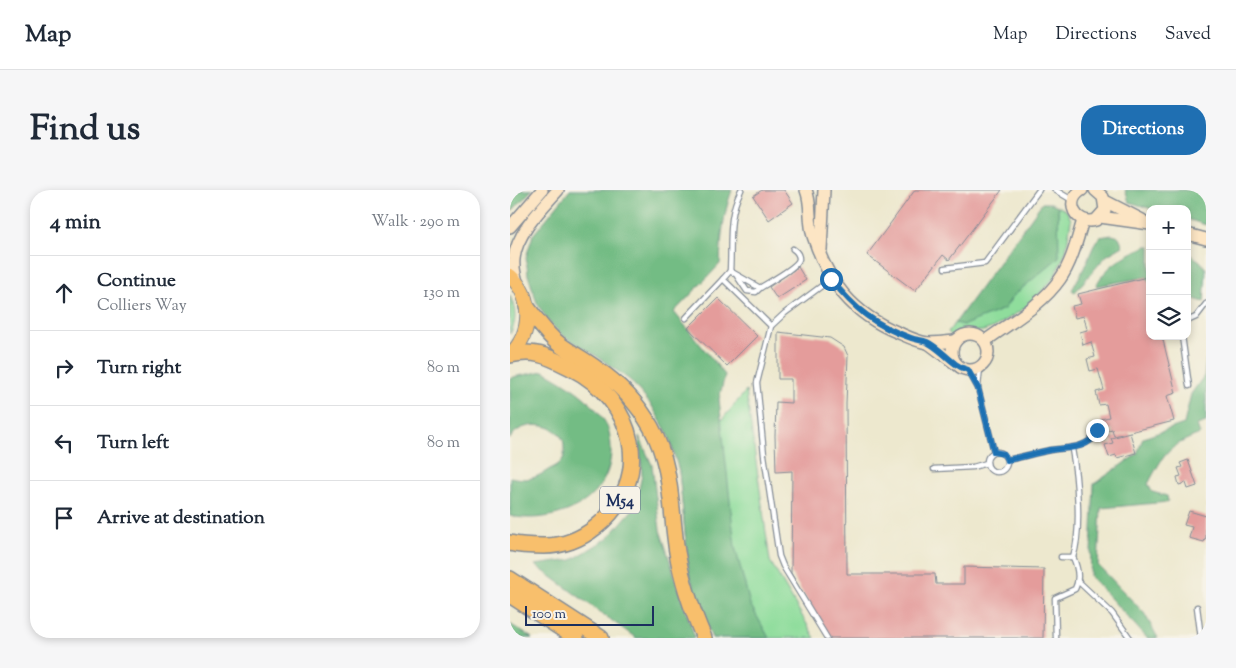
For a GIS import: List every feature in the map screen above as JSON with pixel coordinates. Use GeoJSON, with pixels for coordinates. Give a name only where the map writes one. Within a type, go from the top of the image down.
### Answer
{"type":"FeatureCollection","features":[{"type":"Feature","properties":{"kind":"highway"},"geometry":{"type":"LineString","coordinates":[[527,307],[546,333],[560,345],[600,370],[616,384],[636,406],[650,426],[662,449],[668,474],[677,552],[694,615],[704,638]]}},
{"type":"Feature","properties":{"kind":"highway","name":"M54"},"geometry":{"type":"LineString","coordinates":[[510,355],[533,352],[544,355],[580,372],[597,384],[612,400],[622,416],[628,432],[632,456],[630,473],[620,501],[603,522],[586,536],[552,546],[529,546],[510,542]]}},
{"type":"Feature","properties":{"kind":"highway"},"geometry":{"type":"LineString","coordinates":[[510,579],[601,638]]}},
{"type":"Feature","properties":{"kind":"highway"},"geometry":{"type":"LineString","coordinates":[[510,595],[576,638]]}},
{"type":"Feature","properties":{"kind":"main road"},"geometry":{"type":"LineString","coordinates":[[510,355],[518,348],[523,338],[527,321],[527,307],[513,279]]}},
{"type":"Feature","properties":{"kind":"street"},"geometry":{"type":"LineString","coordinates":[[510,227],[542,190]]}},
{"type":"Feature","properties":{"kind":"street"},"geometry":{"type":"LineString","coordinates":[[513,279],[513,260],[518,242],[540,209],[558,190]]}},
{"type":"Feature","properties":{"kind":"street"},"geometry":{"type":"LineString","coordinates":[[806,190],[812,234],[831,279],[846,299],[872,320],[895,332],[928,343],[956,364],[968,370],[980,367],[988,358],[988,346],[985,341],[976,334],[959,337],[955,341],[952,353],[956,364]]}},
{"type":"Feature","properties":{"kind":"street"},"geometry":{"type":"LineString","coordinates":[[821,254],[824,190]]}},
{"type":"Feature","properties":{"kind":"street"},"geometry":{"type":"LineString","coordinates":[[1082,190],[1073,200],[1073,210],[1082,220],[1092,221],[1100,217],[1105,210],[1105,201],[1101,194],[1095,190]]}},
{"type":"Feature","properties":{"kind":"street"},"geometry":{"type":"LineString","coordinates":[[1105,201],[1146,222]]}},
{"type":"Feature","properties":{"kind":"street"},"geometry":{"type":"LineString","coordinates":[[1100,217],[1146,224]]}},
{"type":"Feature","properties":{"kind":"street"},"geometry":{"type":"LineString","coordinates":[[985,341],[1033,307],[1060,279],[1070,260],[1082,220]]}},
{"type":"Feature","properties":{"kind":"street"},"geometry":{"type":"LineString","coordinates":[[1191,235],[1206,239]]}},
{"type":"Feature","properties":{"kind":"street"},"geometry":{"type":"LineString","coordinates":[[928,343],[955,341]]}},
{"type":"Feature","properties":{"kind":"lane"},"geometry":{"type":"LineString","coordinates":[[686,318],[730,271],[730,232],[733,213],[741,190]]}},
{"type":"Feature","properties":{"kind":"lane"},"geometry":{"type":"LineString","coordinates":[[945,268],[985,263],[1040,190]]}},
{"type":"Feature","properties":{"kind":"lane"},"geometry":{"type":"LineString","coordinates":[[1056,190],[1073,200]]}},
{"type":"Feature","properties":{"kind":"lane"},"geometry":{"type":"LineString","coordinates":[[737,275],[747,291],[756,292],[799,261],[799,257],[793,249]]}},
{"type":"Feature","properties":{"kind":"lane"},"geometry":{"type":"LineString","coordinates":[[730,271],[760,288]]}},
{"type":"Feature","properties":{"kind":"lane"},"geometry":{"type":"LineString","coordinates":[[723,279],[771,326]]}},
{"type":"Feature","properties":{"kind":"lane"},"geometry":{"type":"LineString","coordinates":[[827,638],[783,566],[777,544],[756,383],[771,326],[785,313],[831,279]]}},
{"type":"Feature","properties":{"kind":"lane"},"geometry":{"type":"LineString","coordinates":[[1191,319],[1196,317],[1206,304]]}},
{"type":"Feature","properties":{"kind":"lane"},"geometry":{"type":"LineString","coordinates":[[1183,340],[1190,386]]}},
{"type":"Feature","properties":{"kind":"lane"},"geometry":{"type":"LineString","coordinates":[[978,388],[980,367]]}},
{"type":"Feature","properties":{"kind":"lane"},"geometry":{"type":"LineString","coordinates":[[968,370],[978,388],[994,452]]}},
{"type":"Feature","properties":{"kind":"lane"},"geometry":{"type":"LineString","coordinates":[[1007,460],[1052,450],[1072,449],[1093,439],[1098,433],[1097,427]]}},
{"type":"Feature","properties":{"kind":"lane"},"geometry":{"type":"LineString","coordinates":[[1072,449],[1077,503],[1077,547],[1074,557],[1079,582],[1112,613],[1130,638]]}},
{"type":"Feature","properties":{"kind":"lane"},"geometry":{"type":"LineString","coordinates":[[994,452],[1004,454],[1007,460],[1006,466],[998,472],[992,470],[987,463],[988,457],[994,452]]}},
{"type":"Feature","properties":{"kind":"lane"},"geometry":{"type":"LineString","coordinates":[[934,470],[973,467],[987,463]]}},
{"type":"Feature","properties":{"kind":"lane"},"geometry":{"type":"LineString","coordinates":[[1062,557],[1074,557]]}},
{"type":"Feature","properties":{"kind":"lane"},"geometry":{"type":"LineString","coordinates":[[1056,638],[1055,598],[1075,589],[1079,582]]}},
{"type":"Feature","properties":{"kind":"lane"},"geometry":{"type":"LineString","coordinates":[[1197,607],[1201,638]]}},
{"type":"Feature","properties":{"kind":"green space"},"geometry":{"type":"Polygon","coordinates":[[[519,190],[532,190],[510,213],[510,203],[519,190]]]}},
{"type":"Feature","properties":{"kind":"green space"},"geometry":{"type":"Polygon","coordinates":[[[570,190],[732,190],[726,208],[720,264],[674,312],[725,375],[719,399],[735,547],[750,604],[769,638],[712,638],[701,612],[689,573],[679,471],[668,434],[652,406],[630,380],[595,355],[562,335],[548,321],[537,303],[528,275],[526,257],[533,235],[570,190]]]}},
{"type":"Feature","properties":{"kind":"green space"},"geometry":{"type":"Polygon","coordinates":[[[1125,190],[1206,190],[1206,225],[1191,220],[1191,205],[1146,205],[1146,207],[1129,202],[1125,190]]]}},
{"type":"Feature","properties":{"kind":"green space"},"geometry":{"type":"Polygon","coordinates":[[[1042,203],[1051,203],[1058,206],[1059,257],[1013,296],[1004,309],[964,325],[955,323],[1042,203]]]}},
{"type":"Feature","properties":{"kind":"green space"},"geometry":{"type":"Polygon","coordinates":[[[1058,206],[1067,211],[1071,220],[1066,251],[1054,278],[1028,306],[995,327],[952,336],[948,332],[955,323],[964,324],[1004,309],[1022,287],[1058,257],[1058,206]]]}},
{"type":"Feature","properties":{"kind":"green space"},"geometry":{"type":"Polygon","coordinates":[[[1112,235],[1119,237],[1123,246],[1106,256],[1075,292],[1072,290],[1096,241],[1100,237],[1112,235]]]}},
{"type":"Feature","properties":{"kind":"green space"},"geometry":{"type":"Polygon","coordinates":[[[1146,246],[1146,277],[1096,286],[1105,272],[1132,253],[1146,246]]]}},
{"type":"Feature","properties":{"kind":"green space"},"geometry":{"type":"Polygon","coordinates":[[[1191,255],[1200,261],[1206,269],[1204,302],[1191,298],[1191,255]]]}},
{"type":"Feature","properties":{"kind":"green space"},"geometry":{"type":"Polygon","coordinates":[[[510,296],[515,315],[510,334],[510,296]]]}},
{"type":"Feature","properties":{"kind":"green space"},"geometry":{"type":"Polygon","coordinates":[[[1206,360],[1206,422],[1197,425],[1200,434],[1189,438],[1168,452],[1158,465],[1148,484],[1152,492],[1167,496],[1168,502],[1101,508],[1098,565],[1144,613],[1158,638],[1147,638],[1090,576],[1094,484],[1137,454],[1143,438],[1184,424],[1191,394],[1204,376],[1206,360]]]}},
{"type":"Feature","properties":{"kind":"green space"},"geometry":{"type":"Polygon","coordinates":[[[544,371],[586,399],[607,425],[611,444],[608,469],[601,484],[590,497],[577,506],[561,513],[544,517],[510,516],[510,477],[527,479],[535,477],[559,464],[564,456],[563,439],[558,432],[551,428],[536,425],[528,426],[514,433],[510,439],[510,379],[544,371]]]}},
{"type":"Feature","properties":{"kind":"green space"},"geometry":{"type":"Polygon","coordinates":[[[746,391],[770,561],[815,638],[712,638],[689,573],[679,471],[746,391]]]}},
{"type":"Feature","properties":{"kind":"green space"},"geometry":{"type":"Polygon","coordinates":[[[639,436],[652,465],[660,530],[695,638],[636,638],[535,565],[572,560],[608,538],[635,507],[642,475],[639,436]]]}},
{"type":"Feature","properties":{"kind":"green space"},"geometry":{"type":"Polygon","coordinates":[[[510,624],[532,638],[510,638],[510,624]]]}},
{"type":"Feature","properties":{"kind":"building"},"geometry":{"type":"Polygon","coordinates":[[[762,190],[784,190],[793,203],[769,220],[753,196],[762,190]]]}},
{"type":"Feature","properties":{"kind":"building"},"geometry":{"type":"Polygon","coordinates":[[[915,190],[1002,190],[949,260],[943,255],[915,291],[867,255],[915,190]]]}},
{"type":"Feature","properties":{"kind":"building"},"geometry":{"type":"Polygon","coordinates":[[[798,267],[806,280],[777,299],[769,287],[798,267]]]}},
{"type":"Feature","properties":{"kind":"building"},"geometry":{"type":"Polygon","coordinates":[[[1146,277],[1146,340],[1163,340],[1176,393],[1167,396],[1174,421],[1114,436],[1112,429],[1105,431],[1101,419],[1109,417],[1106,404],[1099,405],[1096,392],[1104,390],[1098,369],[1090,371],[1087,359],[1095,357],[1091,342],[1083,345],[1080,332],[1087,330],[1084,316],[1075,318],[1072,306],[1081,304],[1078,294],[1146,277]]]}},
{"type":"Feature","properties":{"kind":"building"},"geometry":{"type":"Polygon","coordinates":[[[718,298],[757,336],[727,366],[688,328],[718,298]]]}},
{"type":"Feature","properties":{"kind":"building"},"geometry":{"type":"Polygon","coordinates":[[[778,332],[830,338],[844,347],[848,356],[846,403],[847,574],[935,574],[936,584],[964,584],[964,567],[1044,569],[1043,638],[829,638],[791,573],[792,471],[776,472],[775,436],[776,402],[791,403],[791,379],[778,379],[778,332]]]}},
{"type":"Feature","properties":{"kind":"building"},"geometry":{"type":"Polygon","coordinates":[[[1130,433],[1136,453],[1117,458],[1116,455],[1109,457],[1105,445],[1113,443],[1111,438],[1130,433]]]}},
{"type":"Feature","properties":{"kind":"building"},"geometry":{"type":"Polygon","coordinates":[[[1188,460],[1197,486],[1188,489],[1186,483],[1179,485],[1177,477],[1181,476],[1178,468],[1182,467],[1180,463],[1188,460]]]}},
{"type":"Feature","properties":{"kind":"building"},"geometry":{"type":"Polygon","coordinates":[[[1189,511],[1206,516],[1206,537],[1204,542],[1189,538],[1192,527],[1184,525],[1189,511]]]}},
{"type":"Feature","properties":{"kind":"route"},"geometry":{"type":"LineString","coordinates":[[831,279],[846,299],[872,320],[887,328],[928,343],[960,367],[968,370],[978,388],[994,452],[1004,454],[1007,460],[1052,450],[1072,449],[1093,439],[1098,433],[1097,430]]}}]}
